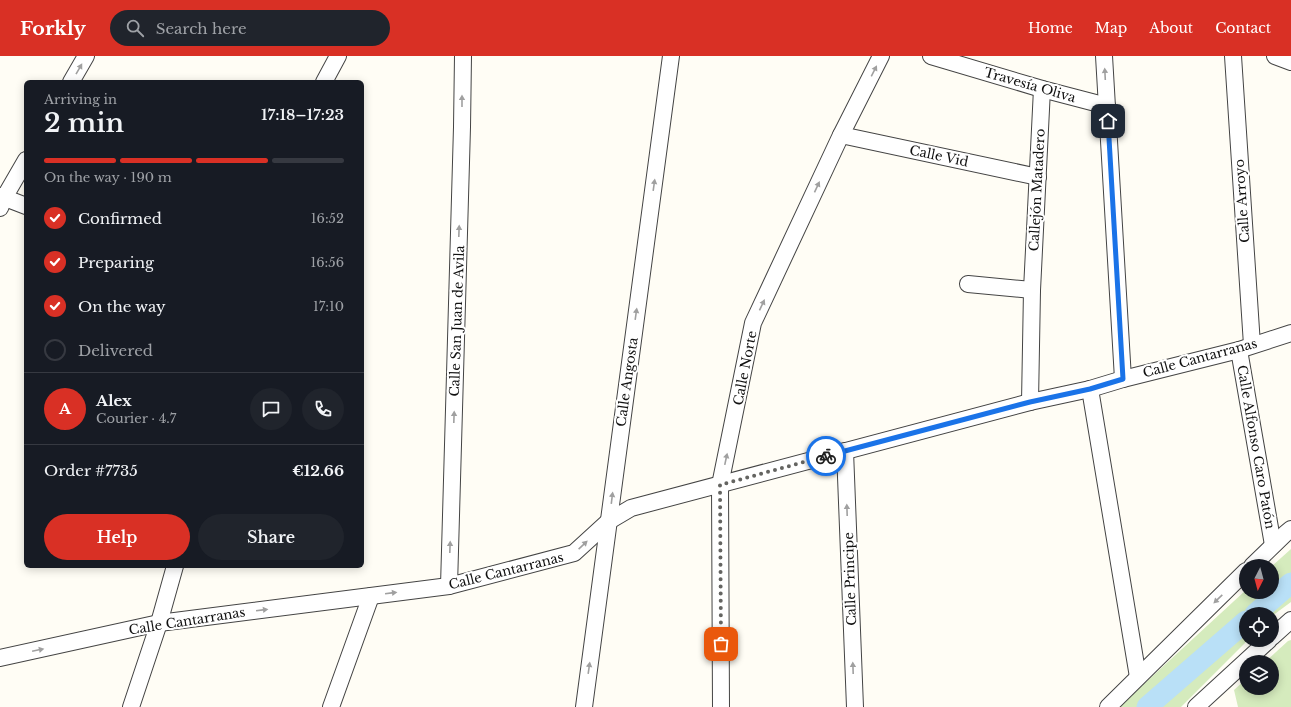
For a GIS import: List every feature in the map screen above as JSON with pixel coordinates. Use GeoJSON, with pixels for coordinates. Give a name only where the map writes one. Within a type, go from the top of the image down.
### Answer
{"type":"FeatureCollection","features":[{"type":"Feature","properties":{"kind":"street"},"geometry":{"type":"LineString","coordinates":[[72,80],[86,56]]}},
{"type":"Feature","properties":{"kind":"street"},"geometry":{"type":"LineString","coordinates":[[325,80],[338,56]]}},
{"type":"Feature","properties":{"kind":"street","name":"Calle San Juan de Avila"},"geometry":{"type":"LineString","coordinates":[[449,586],[463,56]]}},
{"type":"Feature","properties":{"kind":"street","name":"Calle Angosta"},"geometry":{"type":"LineString","coordinates":[[584,707],[671,56]]}},
{"type":"Feature","properties":{"kind":"street","name":"Calle Norte"},"geometry":{"type":"LineString","coordinates":[[721,707],[720,485],[754,323],[841,135],[881,56]]}},
{"type":"Feature","properties":{"kind":"street","name":"Travesía Oliva"},"geometry":{"type":"LineString","coordinates":[[931,56],[1042,89],[1107,106]]}},
{"type":"Feature","properties":{"kind":"street"},"geometry":{"type":"LineString","coordinates":[[1104,56],[1123,379]]}},
{"type":"Feature","properties":{"kind":"street","name":"Calle Arroyo"},"geometry":{"type":"LineString","coordinates":[[1233,56],[1246,348]]}},
{"type":"Feature","properties":{"kind":"street"},"geometry":{"type":"LineString","coordinates":[[1275,56],[1291,62]]}},
{"type":"Feature","properties":{"kind":"street","name":"Callejón Matadero"},"geometry":{"type":"LineString","coordinates":[[1030,402],[1032,290],[1042,89]]}},
{"type":"Feature","properties":{"kind":"street","name":"Calle Vid"},"geometry":{"type":"LineString","coordinates":[[841,135],[1038,177]]}},
{"type":"Feature","properties":{"kind":"street"},"geometry":{"type":"LineString","coordinates":[[24,163],[1,201],[24,206]]}},
{"type":"Feature","properties":{"kind":"street"},"geometry":{"type":"LineString","coordinates":[[968,284],[1032,290]]}},
{"type":"Feature","properties":{"kind":"street","name":"Calle Cantarranas"},"geometry":{"type":"LineString","coordinates":[[0,658],[159,623],[449,586],[574,553],[609,521],[631,508],[1030,402],[1090,389],[1123,379],[1246,348],[1291,333]]}},
{"type":"Feature","properties":{"kind":"street","name":"Calle Alfonso Caro Patón"},"geometry":{"type":"LineString","coordinates":[[1246,348],[1273,545]]}},
{"type":"Feature","properties":{"kind":"street"},"geometry":{"type":"LineString","coordinates":[[1090,389],[1138,677]]}},
{"type":"Feature","properties":{"kind":"street","name":"Calle Principe"},"geometry":{"type":"LineString","coordinates":[[844,451],[855,707]]}},
{"type":"Feature","properties":{"kind":"street"},"geometry":{"type":"LineString","coordinates":[[1259,559],[1291,529]]}},
{"type":"Feature","properties":{"kind":"street"},"geometry":{"type":"LineString","coordinates":[[131,707],[159,623],[174,568]]}},
{"type":"Feature","properties":{"kind":"street"},"geometry":{"type":"LineString","coordinates":[[1108,707],[1239,578]]}},
{"type":"Feature","properties":{"kind":"street"},"geometry":{"type":"LineString","coordinates":[[332,707],[371,596]]}},
{"type":"Feature","properties":{"kind":"street"},"geometry":{"type":"LineString","coordinates":[[1279,631],[1291,620]]}},
{"type":"Feature","properties":{"kind":"street"},"geometry":{"type":"LineString","coordinates":[[1196,707],[1213,699],[1262,647]]}},
{"type":"Feature","properties":{"kind":"green space"},"geometry":{"type":"Polygon","coordinates":[[[1291,549],[1291,602],[1279,611],[1279,607],[1239,607],[1239,647],[1241,647],[1181,707],[1119,707],[1239,596],[1239,599],[1279,599],[1279,560],[1291,549]]]}},
{"type":"Feature","properties":{"kind":"green space"},"geometry":{"type":"Polygon","coordinates":[[[1291,640],[1291,707],[1238,707],[1234,690],[1239,685],[1239,695],[1279,695],[1279,655],[1273,655],[1291,640]]]}},
{"type":"Feature","properties":{"kind":"waterway"},"geometry":{"type":"LineString","coordinates":[[1263,607],[1291,583]]}},
{"type":"Feature","properties":{"kind":"waterway"},"geometry":{"type":"LineString","coordinates":[[1147,707],[1239,627]]}},
{"type":"Feature","properties":{"kind":"way so far"},"geometry":{"type":"LineString","coordinates":[[721,644],[720,485],[826,456]]}},
{"type":"Feature","properties":{"kind":"route"},"geometry":{"type":"LineString","coordinates":[[826,456],[1030,402],[1090,389],[1123,379],[1108,121]]}}]}
